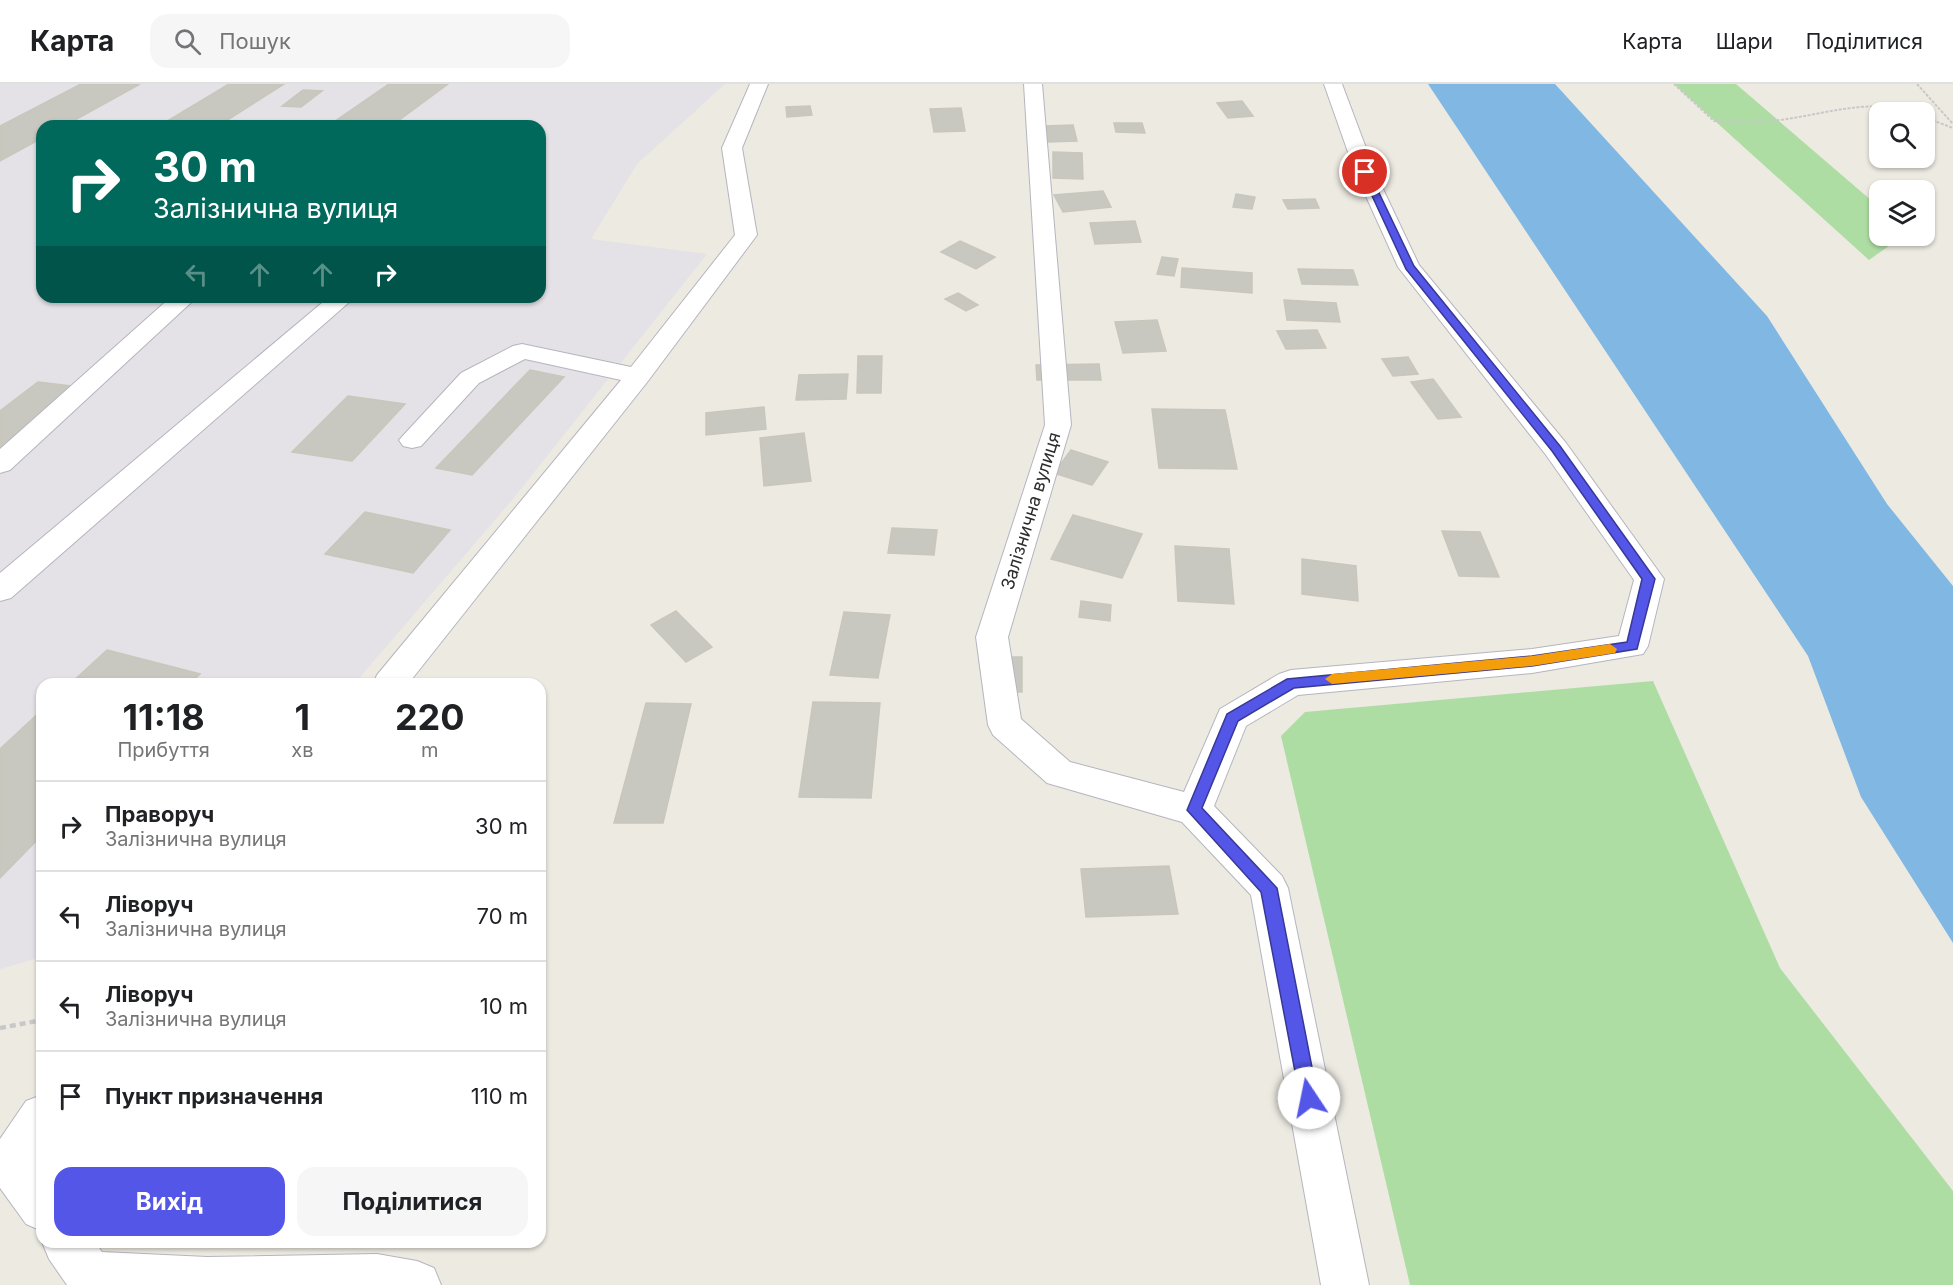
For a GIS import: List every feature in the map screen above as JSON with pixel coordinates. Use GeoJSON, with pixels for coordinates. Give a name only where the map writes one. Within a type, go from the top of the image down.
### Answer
{"type":"FeatureCollection","features":[{"type":"Feature","properties":{"kind":"street"},"geometry":{"type":"LineString","coordinates":[[394,678],[639,375],[746,235],[732,148],[759,84]]}},
{"type":"Feature","properties":{"kind":"street","name":"Залізнична вулиця"},"geometry":{"type":"LineString","coordinates":[[1033,84],[1058,425],[992,637],[1005,725],[1059,773],[1194,810]]}},
{"type":"Feature","properties":{"kind":"street"},"geometry":{"type":"LineString","coordinates":[[1333,84],[1365,172],[1409,267],[1556,449],[1649,579],[1632,646],[1532,661],[1291,683],[1232,718],[1194,810],[1269,888],[1345,1285]]}},
{"type":"Feature","properties":{"kind":"street"},"geometry":{"type":"LineString","coordinates":[[0,464],[178,303]]}},
{"type":"Feature","properties":{"kind":"street"},"geometry":{"type":"LineString","coordinates":[[0,590],[336,303]]}},
{"type":"Feature","properties":{"kind":"street"},"geometry":{"type":"LineString","coordinates":[[412,440],[470,378],[522,351],[639,375]]}},
{"type":"Feature","properties":{"kind":"street"},"geometry":{"type":"LineString","coordinates":[[36,1124],[5,1162],[36,1201]]}},
{"type":"Feature","properties":{"kind":"street"},"geometry":{"type":"LineString","coordinates":[[70,1248],[90,1276],[207,1281],[377,1278],[417,1285]]}},
{"type":"Feature","properties":{"kind":"path"},"geometry":{"type":"LineString","coordinates":[[1674,84],[1714,121],[1778,120],[1869,106]]}},
{"type":"Feature","properties":{"kind":"path"},"geometry":{"type":"LineString","coordinates":[[1917,84],[1953,126]]}},
{"type":"Feature","properties":{"kind":"path"},"geometry":{"type":"LineString","coordinates":[[1935,120],[1953,126]]}},
{"type":"Feature","properties":{"kind":"path"},"geometry":{"type":"LineString","coordinates":[[0,1028],[36,1021]]}},
{"type":"Feature","properties":{"kind":"shaded area"},"geometry":{"type":"Polygon","coordinates":[[[0,84],[725,84],[637,164],[591,239],[707,254],[513,499],[359,678],[36,678],[36,959],[0,969],[0,84]]]}},
{"type":"Feature","properties":{"kind":"green space"},"geometry":{"type":"Polygon","coordinates":[[[1674,84],[1736,84],[1869,198],[1869,246],[1889,246],[1869,260],[1674,84]]]}},
{"type":"Feature","properties":{"kind":"green space"},"geometry":{"type":"Polygon","coordinates":[[[1653,681],[1780,968],[1953,1191],[1953,1285],[1410,1285],[1281,736],[1305,712],[1653,681]]]}},
{"type":"Feature","properties":{"kind":"water"},"geometry":{"type":"Polygon","coordinates":[[[1428,84],[1555,84],[1767,316],[1887,504],[1953,586],[1953,943],[1861,797],[1808,656],[1428,84]]]}},
{"type":"Feature","properties":{"kind":"building"},"geometry":{"type":"Polygon","coordinates":[[[81,84],[140,84],[75,120],[36,120],[36,141],[0,161],[0,126],[81,84]]]}},
{"type":"Feature","properties":{"kind":"building"},"geometry":{"type":"Polygon","coordinates":[[[229,84],[284,84],[227,120],[169,120],[229,84]]]}},
{"type":"Feature","properties":{"kind":"building"},"geometry":{"type":"Polygon","coordinates":[[[389,84],[448,84],[399,120],[337,120],[389,84]]]}},
{"type":"Feature","properties":{"kind":"building"},"geometry":{"type":"Polygon","coordinates":[[[303,90],[322,91],[301,107],[282,106],[303,90]]]}},
{"type":"Feature","properties":{"kind":"building"},"geometry":{"type":"Polygon","coordinates":[[[1242,101],[1253,116],[1228,118],[1217,103],[1242,101]]]}},
{"type":"Feature","properties":{"kind":"building"},"geometry":{"type":"Polygon","coordinates":[[[810,106],[812,115],[787,117],[786,107],[810,106]]]}},
{"type":"Feature","properties":{"kind":"building"},"geometry":{"type":"Polygon","coordinates":[[[961,108],[965,131],[934,132],[930,109],[961,108]]]}},
{"type":"Feature","properties":{"kind":"building"},"geometry":{"type":"Polygon","coordinates":[[[1114,123],[1142,123],[1145,133],[1116,132],[1114,123]]]}},
{"type":"Feature","properties":{"kind":"building"},"geometry":{"type":"Polygon","coordinates":[[[1073,125],[1077,141],[1048,142],[1045,126],[1073,125]]]}},
{"type":"Feature","properties":{"kind":"building"},"geometry":{"type":"Polygon","coordinates":[[[1053,152],[1082,153],[1083,179],[1053,178],[1053,152]]]}},
{"type":"Feature","properties":{"kind":"building"},"geometry":{"type":"Polygon","coordinates":[[[1103,191],[1111,207],[1063,212],[1054,195],[1103,191]]]}},
{"type":"Feature","properties":{"kind":"building"},"geometry":{"type":"Polygon","coordinates":[[[1236,194],[1255,197],[1252,209],[1233,207],[1236,194]]]}},
{"type":"Feature","properties":{"kind":"building"},"geometry":{"type":"Polygon","coordinates":[[[1315,199],[1319,208],[1288,209],[1283,200],[1315,199]]]}},
{"type":"Feature","properties":{"kind":"building"},"geometry":{"type":"Polygon","coordinates":[[[1135,221],[1141,242],[1095,244],[1090,223],[1135,221]]]}},
{"type":"Feature","properties":{"kind":"building"},"geometry":{"type":"Polygon","coordinates":[[[960,241],[995,257],[976,269],[941,252],[960,241]]]}},
{"type":"Feature","properties":{"kind":"building"},"geometry":{"type":"Polygon","coordinates":[[[1162,257],[1178,259],[1174,276],[1157,274],[1162,257]]]}},
{"type":"Feature","properties":{"kind":"building"},"geometry":{"type":"Polygon","coordinates":[[[1182,268],[1252,273],[1252,293],[1181,287],[1182,268]]]}},
{"type":"Feature","properties":{"kind":"building"},"geometry":{"type":"Polygon","coordinates":[[[1298,269],[1353,270],[1358,285],[1302,284],[1298,269]]]}},
{"type":"Feature","properties":{"kind":"building"},"geometry":{"type":"Polygon","coordinates":[[[958,293],[978,305],[966,311],[945,299],[958,293]]]}},
{"type":"Feature","properties":{"kind":"building"},"geometry":{"type":"Polygon","coordinates":[[[1284,300],[1336,303],[1340,322],[1287,320],[1284,300]]]}},
{"type":"Feature","properties":{"kind":"building"},"geometry":{"type":"Polygon","coordinates":[[[1157,320],[1166,351],[1123,353],[1115,322],[1157,320]]]}},
{"type":"Feature","properties":{"kind":"building"},"geometry":{"type":"Polygon","coordinates":[[[1317,330],[1326,348],[1286,349],[1277,331],[1317,330]]]}},
{"type":"Feature","properties":{"kind":"building"},"geometry":{"type":"Polygon","coordinates":[[[858,356],[882,356],[881,393],[857,393],[858,356]]]}},
{"type":"Feature","properties":{"kind":"building"},"geometry":{"type":"Polygon","coordinates":[[[1408,357],[1418,374],[1393,376],[1382,359],[1408,357]]]}},
{"type":"Feature","properties":{"kind":"building"},"geometry":{"type":"Polygon","coordinates":[[[1099,364],[1101,380],[1037,380],[1036,365],[1099,364]]]}},
{"type":"Feature","properties":{"kind":"building"},"geometry":{"type":"Polygon","coordinates":[[[530,370],[564,377],[472,475],[436,468],[530,370]]]}},
{"type":"Feature","properties":{"kind":"building"},"geometry":{"type":"Polygon","coordinates":[[[848,374],[846,399],[796,400],[799,375],[848,374]]]}},
{"type":"Feature","properties":{"kind":"building"},"geometry":{"type":"Polygon","coordinates":[[[1433,379],[1461,417],[1438,419],[1411,382],[1433,379]]]}},
{"type":"Feature","properties":{"kind":"building"},"geometry":{"type":"Polygon","coordinates":[[[38,382],[80,387],[0,452],[0,411],[38,382]]]}},
{"type":"Feature","properties":{"kind":"building"},"geometry":{"type":"Polygon","coordinates":[[[348,396],[405,404],[352,461],[292,452],[348,396]]]}},
{"type":"Feature","properties":{"kind":"building"},"geometry":{"type":"Polygon","coordinates":[[[764,407],[766,429],[706,435],[706,413],[764,407]]]}},
{"type":"Feature","properties":{"kind":"building"},"geometry":{"type":"Polygon","coordinates":[[[1152,409],[1225,410],[1237,469],[1159,468],[1152,409]]]}},
{"type":"Feature","properties":{"kind":"building"},"geometry":{"type":"Polygon","coordinates":[[[804,433],[811,481],[764,486],[760,438],[804,433]]]}},
{"type":"Feature","properties":{"kind":"building"},"geometry":{"type":"Polygon","coordinates":[[[1071,450],[1108,462],[1092,485],[1054,473],[1071,450]]]}},
{"type":"Feature","properties":{"kind":"building"},"geometry":{"type":"Polygon","coordinates":[[[365,512],[450,530],[413,573],[325,554],[365,512]]]}},
{"type":"Feature","properties":{"kind":"building"},"geometry":{"type":"Polygon","coordinates":[[[1073,515],[1142,534],[1122,578],[1051,559],[1073,515]]]}},
{"type":"Feature","properties":{"kind":"building"},"geometry":{"type":"Polygon","coordinates":[[[892,528],[937,530],[934,555],[888,553],[892,528]]]}},
{"type":"Feature","properties":{"kind":"building"},"geometry":{"type":"Polygon","coordinates":[[[1442,531],[1480,532],[1499,577],[1459,576],[1442,531]]]}},
{"type":"Feature","properties":{"kind":"building"},"geometry":{"type":"Polygon","coordinates":[[[1175,546],[1229,549],[1234,604],[1178,601],[1175,546]]]}},
{"type":"Feature","properties":{"kind":"building"},"geometry":{"type":"Polygon","coordinates":[[[1302,559],[1356,566],[1358,601],[1302,594],[1302,559]]]}},
{"type":"Feature","properties":{"kind":"building"},"geometry":{"type":"Polygon","coordinates":[[[1081,601],[1111,605],[1110,621],[1079,617],[1081,601]]]}},
{"type":"Feature","properties":{"kind":"building"},"geometry":{"type":"Polygon","coordinates":[[[676,611],[712,647],[686,662],[651,625],[676,611]]]}},
{"type":"Feature","properties":{"kind":"building"},"geometry":{"type":"Polygon","coordinates":[[[844,612],[890,615],[878,678],[830,675],[844,612]]]}},
{"type":"Feature","properties":{"kind":"building"},"geometry":{"type":"Polygon","coordinates":[[[107,650],[200,674],[196,678],[77,678],[107,650]]]}},
{"type":"Feature","properties":{"kind":"building"},"geometry":{"type":"Polygon","coordinates":[[[997,657],[1022,657],[1022,692],[996,692],[997,657]]]}},
{"type":"Feature","properties":{"kind":"building"},"geometry":{"type":"Polygon","coordinates":[[[813,702],[880,703],[871,798],[799,797],[813,702]]]}},
{"type":"Feature","properties":{"kind":"building"},"geometry":{"type":"Polygon","coordinates":[[[646,703],[691,704],[663,823],[614,823],[646,703]]]}},
{"type":"Feature","properties":{"kind":"building"},"geometry":{"type":"Polygon","coordinates":[[[36,716],[36,841],[0,878],[0,749],[36,716]]]}},
{"type":"Feature","properties":{"kind":"building"},"geometry":{"type":"Polygon","coordinates":[[[1169,866],[1178,914],[1086,917],[1081,869],[1169,866]]]}},
{"type":"Feature","properties":{"kind":"slow traffic"},"geometry":{"type":"LineString","coordinates":[[1332,679],[1532,661],[1610,649]]}},
{"type":"Feature","properties":{"kind":"route"},"geometry":{"type":"LineString","coordinates":[[1309,1098],[1269,888],[1194,810],[1232,718],[1291,683],[1532,661],[1632,646],[1649,579],[1556,449],[1409,267],[1365,172]]}}]}
